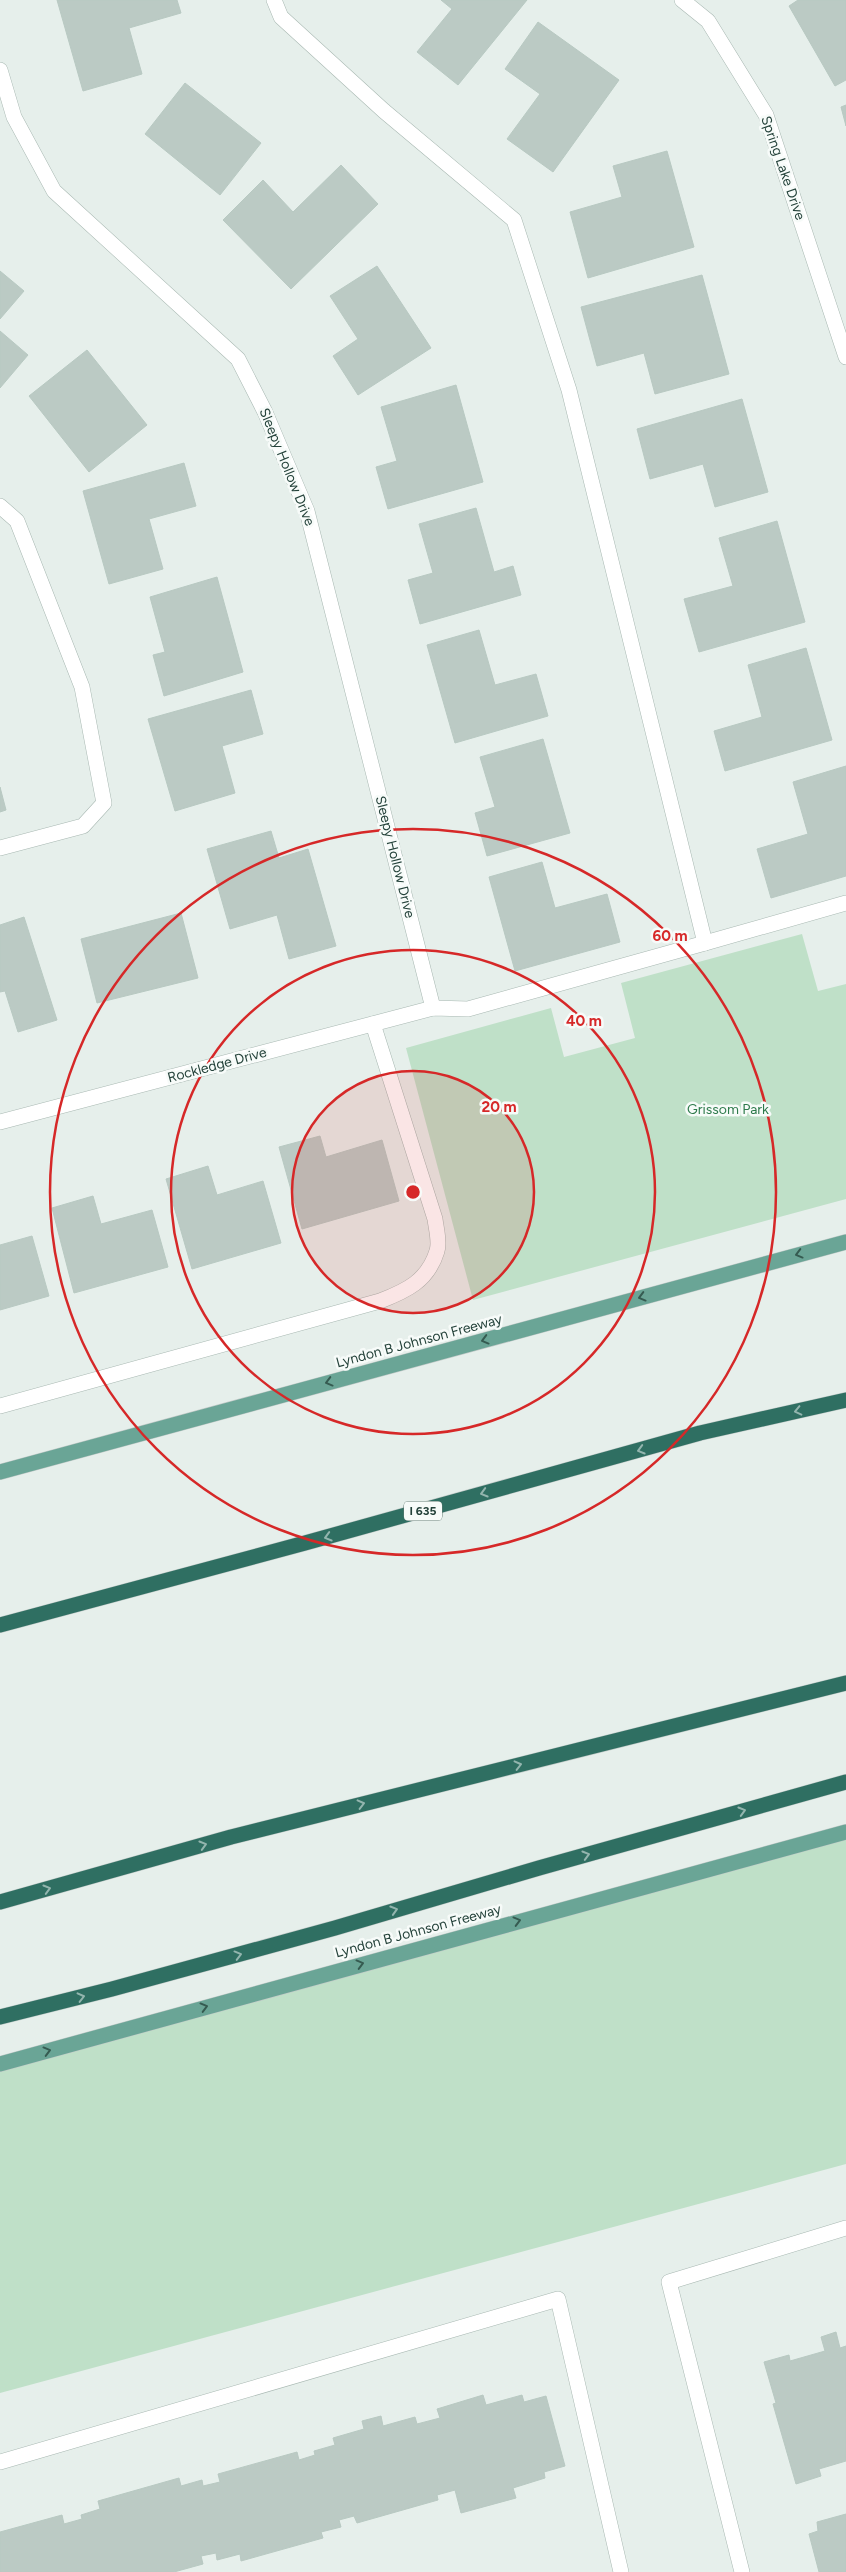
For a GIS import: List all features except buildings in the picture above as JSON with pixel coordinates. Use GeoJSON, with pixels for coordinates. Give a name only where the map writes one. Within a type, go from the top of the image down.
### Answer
{"type":"FeatureCollection","features":[{"type":"Feature","properties":{"kind":"highway","name":"I 635"},"geometry":{"type":"LineString","coordinates":[[0,1625],[305,1543],[700,1433],[846,1400]]}},
{"type":"Feature","properties":{"kind":"highway"},"geometry":{"type":"LineString","coordinates":[[0,1902],[231,1837],[846,1682]]}},
{"type":"Feature","properties":{"kind":"highway"},"geometry":{"type":"LineString","coordinates":[[0,2017],[112,1989],[335,1928],[538,1868],[846,1782]]}},
{"type":"Feature","properties":{"kind":"main road","name":"Lyndon B Johnson Freeway"},"geometry":{"type":"LineString","coordinates":[[0,1472],[846,1242]]}},
{"type":"Feature","properties":{"kind":"main road","name":"Lyndon B Johnson Freeway"},"geometry":{"type":"LineString","coordinates":[[0,2064],[846,1832]]}},
{"type":"Feature","properties":{"kind":"street"},"geometry":{"type":"LineString","coordinates":[[274,0],[281,16],[369,98],[514,220],[569,390],[705,943]]}},
{"type":"Feature","properties":{"kind":"street","name":"Spring Lake Drive"},"geometry":{"type":"LineString","coordinates":[[682,0],[708,21],[766,116],[846,357]]}},
{"type":"Feature","properties":{"kind":"street","name":"Sleepy Hollow Drive"},"geometry":{"type":"LineString","coordinates":[[0,70],[14,117],[54,191],[238,359],[266,412],[307,511],[433,1008]]}},
{"type":"Feature","properties":{"kind":"street"},"geometry":{"type":"LineString","coordinates":[[0,506],[17,521],[82,687],[104,803],[84,826],[0,848]]}},
{"type":"Feature","properties":{"kind":"street","name":"Rockledge Drive"},"geometry":{"type":"LineString","coordinates":[[0,1122],[433,1008],[468,1009],[846,903]]}},
{"type":"Feature","properties":{"kind":"street"},"geometry":{"type":"LineString","coordinates":[[0,1406],[380,1301],[409,1289],[427,1271],[438,1249],[435,1219],[373,1024]]}},
{"type":"Feature","properties":{"kind":"street"},"geometry":{"type":"LineString","coordinates":[[742,2572],[669,2282],[846,2228]]}},
{"type":"Feature","properties":{"kind":"street"},"geometry":{"type":"LineString","coordinates":[[0,2462],[558,2300],[622,2572]]}},
{"type":"Feature","properties":{"kind":"green space","name":"Grissom Park"},"geometry":{"type":"Polygon","coordinates":[[[802,934],[818,991],[846,984],[846,1199],[473,1300],[406,1048],[551,1008],[564,1057],[635,1038],[621,983],[802,934]]]}},
{"type":"Feature","properties":{"kind":"green space"},"geometry":{"type":"Polygon","coordinates":[[[846,1828],[846,2164],[0,2393],[0,2059],[846,1828]]]}}]}
